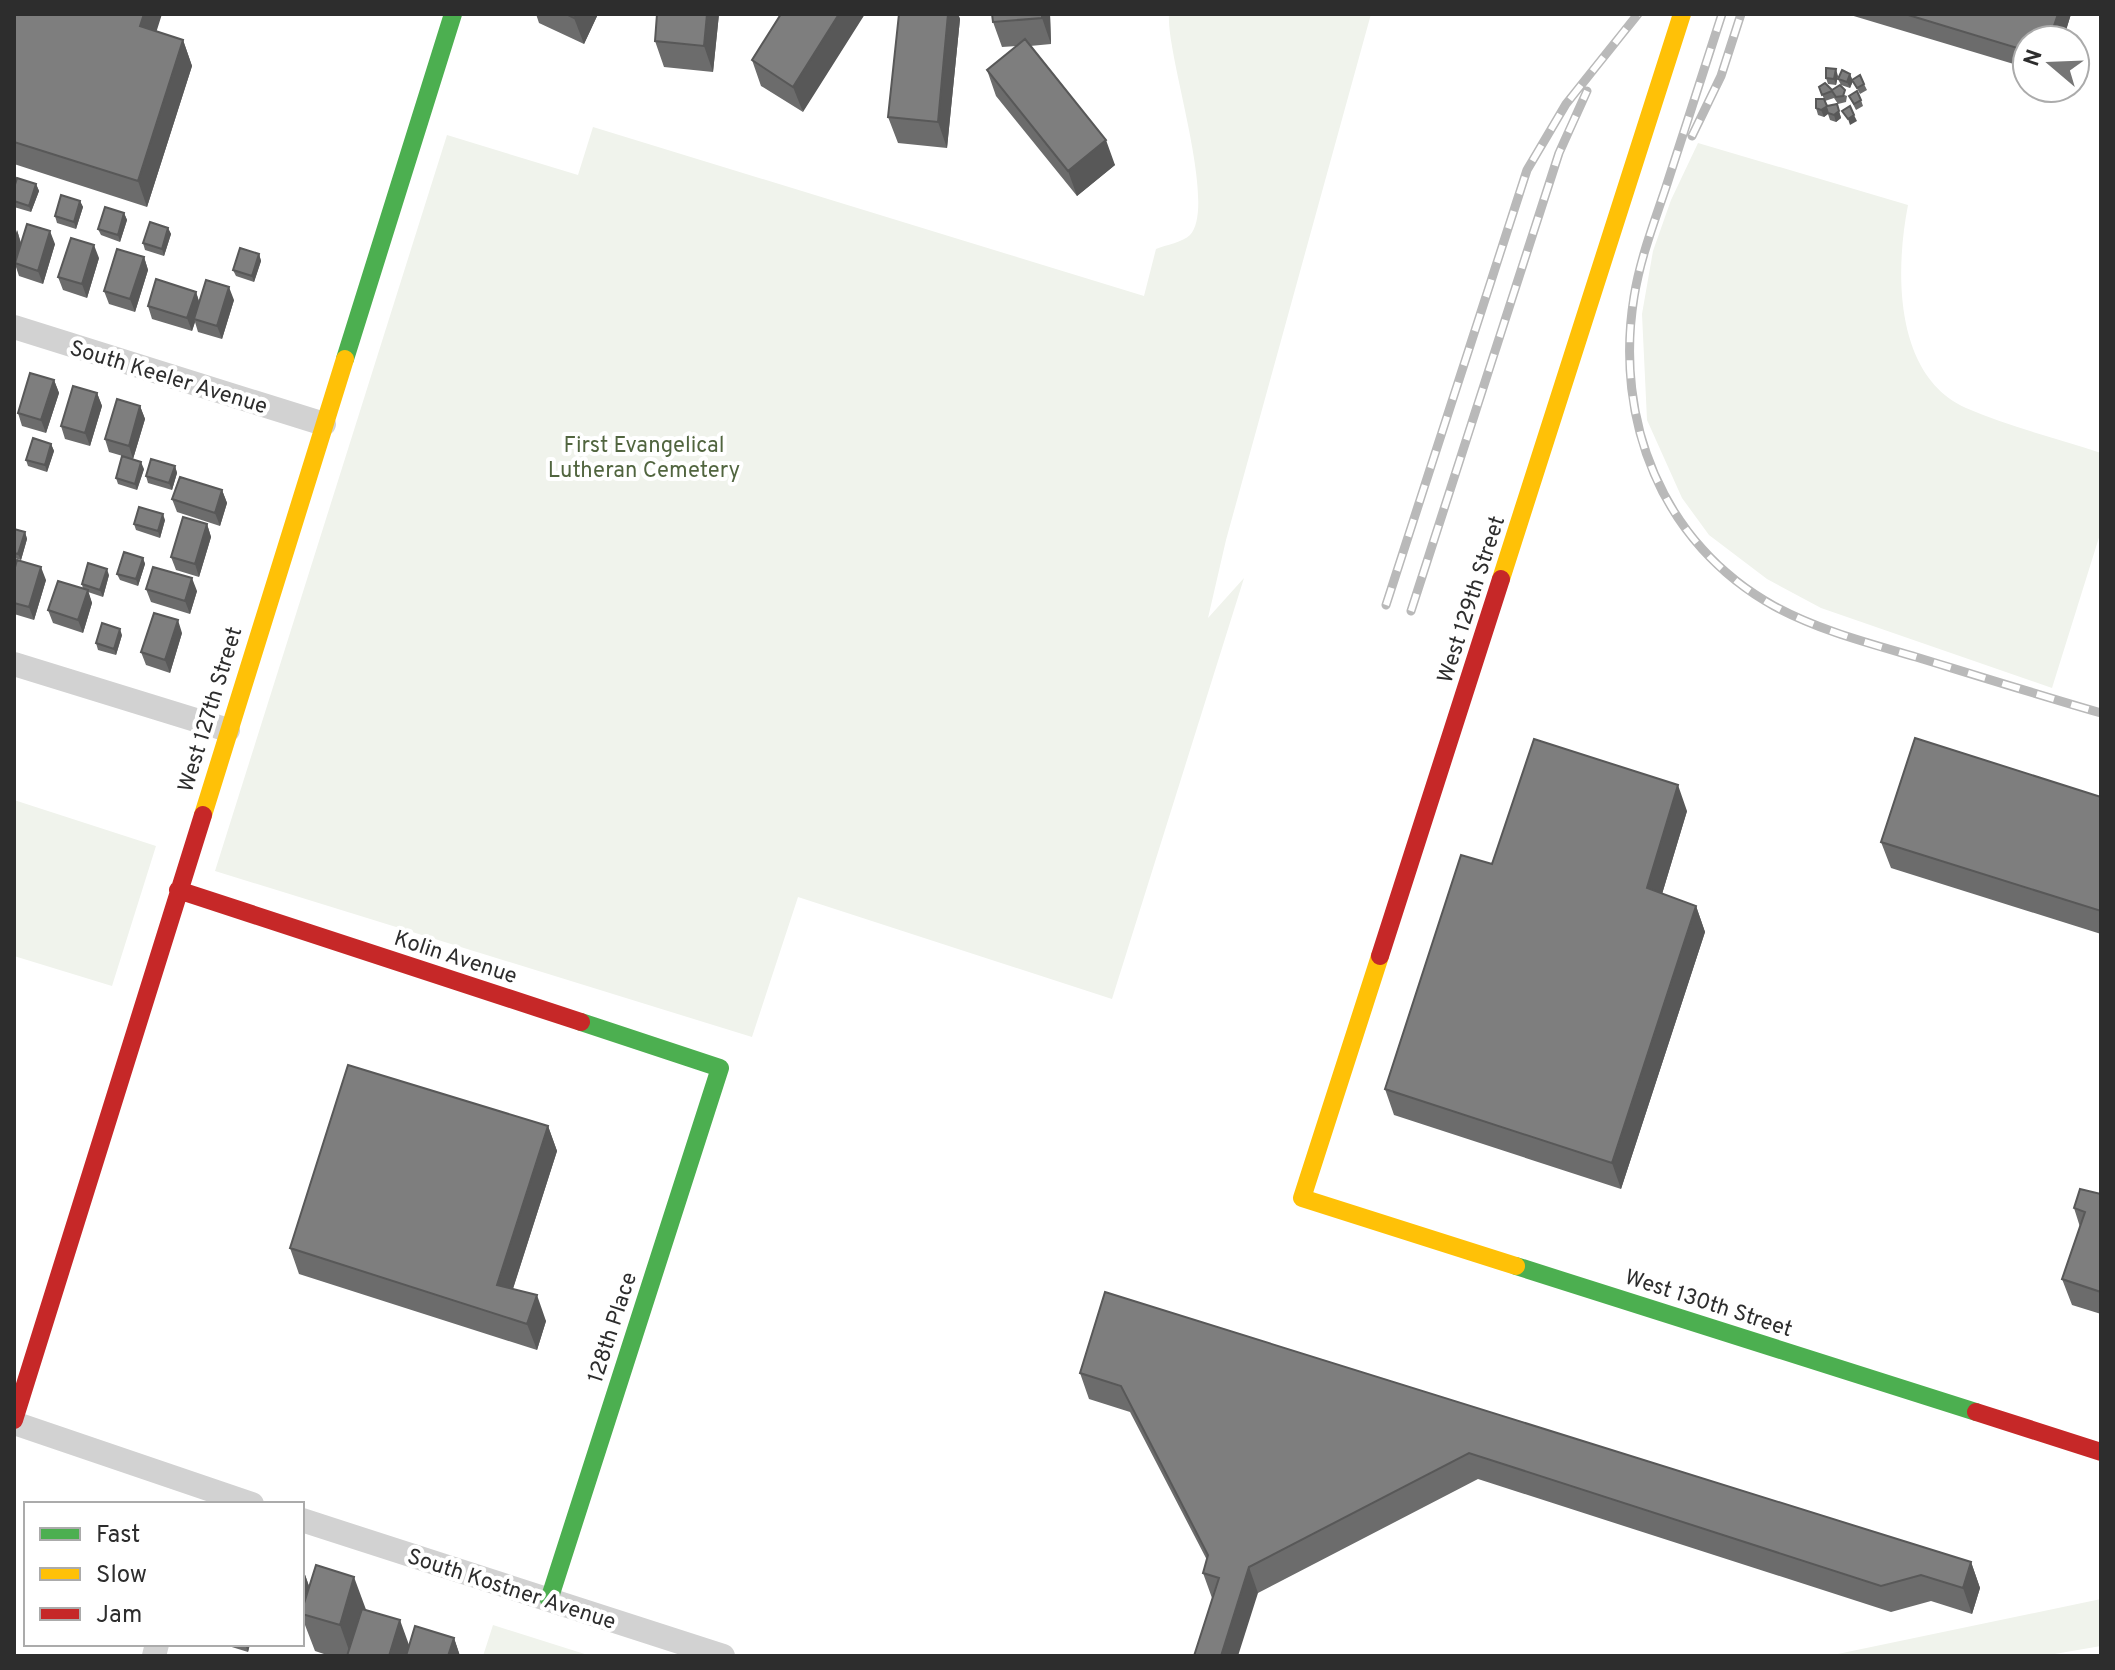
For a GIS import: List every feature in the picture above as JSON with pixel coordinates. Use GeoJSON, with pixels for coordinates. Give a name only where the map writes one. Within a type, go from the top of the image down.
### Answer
{"type":"FeatureCollection","features":[{"type":"Feature","properties":{"kind":"street","name":"West 127th Street"},"geometry":{"type":"LineString","coordinates":[[14,1422],[453,14]]}},
{"type":"Feature","properties":{"kind":"street","name":"West 129th Street"},"geometry":{"type":"LineString","coordinates":[[1302,1198],[1682,14]]}},
{"type":"Feature","properties":{"kind":"street","name":"South Keeler Avenue"},"geometry":{"type":"LineString","coordinates":[[14,327],[324,424]]}},
{"type":"Feature","properties":{"kind":"street"},"geometry":{"type":"LineString","coordinates":[[14,664],[228,730]]}},
{"type":"Feature","properties":{"kind":"street","name":"Kolin Avenue"},"geometry":{"type":"LineString","coordinates":[[178,890],[720,1068]]}},
{"type":"Feature","properties":{"kind":"street","name":"128th Place"},"geometry":{"type":"LineString","coordinates":[[549,1600],[720,1068]]}},
{"type":"Feature","properties":{"kind":"street","name":"West 130th Street"},"geometry":{"type":"LineString","coordinates":[[1302,1198],[2101,1452]]}},
{"type":"Feature","properties":{"kind":"street"},"geometry":{"type":"LineString","coordinates":[[14,1422],[205,1497],[239,1502]]}},
{"type":"Feature","properties":{"kind":"street","name":"South Kostner Avenue"},"geometry":{"type":"LineString","coordinates":[[304,1521],[723,1656]]}},
{"type":"Feature","properties":{"kind":"green space","name":"First Evangelical Lutheran Cemetery"},"geometry":{"type":"Polygon","coordinates":[[[1169,14],[1371,14],[1226,540],[1208,618],[1244,578],[1112,999],[798,897],[752,1037],[215,871],[447,135],[578,175],[593,127],[1144,296],[1156,249],[1190,235],[1197,219],[1195,163],[1170,34],[1169,14]]]}},
{"type":"Feature","properties":{"kind":"green space"},"geometry":{"type":"Polygon","coordinates":[[[1698,143],[1908,205],[1901,260],[1902,290],[1905,319],[1913,347],[1925,372],[1942,393],[1966,408],[2101,453],[2101,531],[2052,688],[1821,608],[1767,579],[1709,535],[1682,498],[1647,420],[1642,314],[1653,251],[1671,200],[1698,143]]]}},
{"type":"Feature","properties":{"kind":"green space"},"geometry":{"type":"Polygon","coordinates":[[[14,800],[156,846],[112,986],[14,956],[14,800]]]}},
{"type":"Feature","properties":{"kind":"green space"},"geometry":{"type":"Polygon","coordinates":[[[2101,1599],[2101,1646],[2043,1656],[1828,1656],[2101,1599]]]}},
{"type":"Feature","properties":{"kind":"green space"},"geometry":{"type":"Polygon","coordinates":[[[493,1625],[591,1656],[483,1656],[493,1625]]]}},
{"type":"Feature","properties":{"kind":"building"},"geometry":{"type":"Polygon","coordinates":[[[14,14],[144,14],[140,26],[183,40],[138,181],[14,142],[14,14]]]}},
{"type":"Feature","properties":{"kind":"building"},"geometry":{"type":"Polygon","coordinates":[[[657,14],[707,14],[704,46],[655,41],[657,14]]]}},
{"type":"Feature","properties":{"kind":"building"},"geometry":{"type":"Polygon","coordinates":[[[781,14],[839,14],[793,87],[752,60],[781,14]]]}},
{"type":"Feature","properties":{"kind":"building"},"geometry":{"type":"Polygon","coordinates":[[[899,14],[948,14],[938,122],[888,117],[899,14]]]}},
{"type":"Feature","properties":{"kind":"building"},"geometry":{"type":"Polygon","coordinates":[[[992,14],[1042,14],[1042,18],[993,22],[992,14]]]}},
{"type":"Feature","properties":{"kind":"building"},"geometry":{"type":"Polygon","coordinates":[[[1905,14],[2058,14],[2055,24],[2011,24],[2011,46],[1905,14]]]}},
{"type":"Feature","properties":{"kind":"building"},"geometry":{"type":"Polygon","coordinates":[[[1025,39],[1106,140],[1068,171],[987,70],[1025,39]]]}},
{"type":"Feature","properties":{"kind":"building"},"geometry":{"type":"Polygon","coordinates":[[[1826,68],[1836,69],[1834,79],[1826,78],[1826,68]]]}},
{"type":"Feature","properties":{"kind":"building"},"geometry":{"type":"Polygon","coordinates":[[[1842,70],[1850,74],[1847,82],[1838,79],[1842,70]]]}},
{"type":"Feature","properties":{"kind":"building"},"geometry":{"type":"Polygon","coordinates":[[[1860,75],[1864,84],[1857,88],[1852,80],[1860,75]]]}},
{"type":"Feature","properties":{"kind":"building"},"geometry":{"type":"Polygon","coordinates":[[[1825,83],[1832,90],[1840,85],[1845,90],[1843,96],[1836,97],[1832,91],[1822,95],[1819,87],[1825,83]]]}},
{"type":"Feature","properties":{"kind":"building"},"geometry":{"type":"Polygon","coordinates":[[[1857,91],[1861,100],[1854,104],[1849,96],[1857,91]]]}},
{"type":"Feature","properties":{"kind":"building"},"geometry":{"type":"Polygon","coordinates":[[[1816,99],[1824,99],[1827,106],[1837,104],[1839,111],[1834,115],[1828,113],[1826,107],[1821,110],[1816,108],[1816,99]]]}},
{"type":"Feature","properties":{"kind":"building"},"geometry":{"type":"Polygon","coordinates":[[[1850,106],[1854,115],[1848,119],[1842,111],[1850,106]]]}},
{"type":"Feature","properties":{"kind":"building"},"geometry":{"type":"Polygon","coordinates":[[[17,178],[36,184],[29,206],[14,201],[17,178]]]}},
{"type":"Feature","properties":{"kind":"building"},"geometry":{"type":"Polygon","coordinates":[[[61,195],[80,201],[74,222],[55,216],[61,195]]]}},
{"type":"Feature","properties":{"kind":"building"},"geometry":{"type":"Polygon","coordinates":[[[105,207],[124,213],[118,235],[98,229],[105,207]]]}},
{"type":"Feature","properties":{"kind":"building"},"geometry":{"type":"Polygon","coordinates":[[[150,222],[168,228],[162,249],[143,243],[150,222]]]}},
{"type":"Feature","properties":{"kind":"building"},"geometry":{"type":"Polygon","coordinates":[[[27,224],[50,231],[38,271],[15,263],[27,224]]]}},
{"type":"Feature","properties":{"kind":"building"},"geometry":{"type":"Polygon","coordinates":[[[71,238],[94,245],[82,284],[58,277],[71,238]]]}},
{"type":"Feature","properties":{"kind":"building"},"geometry":{"type":"Polygon","coordinates":[[[240,248],[259,254],[252,276],[233,270],[240,248]]]}},
{"type":"Feature","properties":{"kind":"building"},"geometry":{"type":"Polygon","coordinates":[[[117,249],[144,257],[130,299],[104,291],[117,249]]]}},
{"type":"Feature","properties":{"kind":"building"},"geometry":{"type":"Polygon","coordinates":[[[156,279],[196,292],[187,318],[148,306],[156,279]]]}},
{"type":"Feature","properties":{"kind":"building"},"geometry":{"type":"Polygon","coordinates":[[[206,280],[229,287],[217,326],[194,319],[206,280]]]}},
{"type":"Feature","properties":{"kind":"building"},"geometry":{"type":"Polygon","coordinates":[[[30,373],[54,380],[41,420],[18,413],[30,373]]]}},
{"type":"Feature","properties":{"kind":"building"},"geometry":{"type":"Polygon","coordinates":[[[73,386],[97,393],[85,433],[61,426],[73,386]]]}},
{"type":"Feature","properties":{"kind":"building"},"geometry":{"type":"Polygon","coordinates":[[[117,399],[140,406],[129,446],[105,439],[117,399]]]}},
{"type":"Feature","properties":{"kind":"building"},"geometry":{"type":"Polygon","coordinates":[[[33,438],[51,444],[45,465],[26,460],[33,438]]]}},
{"type":"Feature","properties":{"kind":"building"},"geometry":{"type":"Polygon","coordinates":[[[122,456],[141,462],[135,484],[116,478],[122,456]]]}},
{"type":"Feature","properties":{"kind":"building"},"geometry":{"type":"Polygon","coordinates":[[[151,459],[175,466],[169,483],[146,476],[151,459]]]}},
{"type":"Feature","properties":{"kind":"building"},"geometry":{"type":"Polygon","coordinates":[[[180,477],[222,490],[215,513],[172,499],[180,477]]]}},
{"type":"Feature","properties":{"kind":"building"},"geometry":{"type":"Polygon","coordinates":[[[139,507],[163,514],[158,531],[134,524],[139,507]]]}},
{"type":"Feature","properties":{"kind":"building"},"geometry":{"type":"Polygon","coordinates":[[[183,517],[207,524],[195,564],[171,557],[183,517]]]}},
{"type":"Feature","properties":{"kind":"building"},"geometry":{"type":"Polygon","coordinates":[[[14,529],[25,532],[18,554],[14,553],[14,529]]]}},
{"type":"Feature","properties":{"kind":"building"},"geometry":{"type":"Polygon","coordinates":[[[124,552],[143,558],[136,579],[117,574],[124,552]]]}},
{"type":"Feature","properties":{"kind":"building"},"geometry":{"type":"Polygon","coordinates":[[[17,560],[41,567],[29,607],[14,603],[17,560]]]}},
{"type":"Feature","properties":{"kind":"building"},"geometry":{"type":"Polygon","coordinates":[[[88,563],[107,569],[100,590],[82,584],[88,563]]]}},
{"type":"Feature","properties":{"kind":"building"},"geometry":{"type":"Polygon","coordinates":[[[153,567],[192,578],[185,601],[146,589],[153,567]]]}},
{"type":"Feature","properties":{"kind":"building"},"geometry":{"type":"Polygon","coordinates":[[[58,581],[88,590],[78,620],[48,610],[58,581]]]}},
{"type":"Feature","properties":{"kind":"building"},"geometry":{"type":"Polygon","coordinates":[[[154,613],[178,620],[165,660],[141,652],[154,613]]]}},
{"type":"Feature","properties":{"kind":"building"},"geometry":{"type":"Polygon","coordinates":[[[102,623],[120,629],[114,649],[96,643],[102,623]]]}},
{"type":"Feature","properties":{"kind":"building"},"geometry":{"type":"Polygon","coordinates":[[[1915,738],[2101,797],[2101,911],[1881,842],[1915,738]]]}},
{"type":"Feature","properties":{"kind":"building"},"geometry":{"type":"Polygon","coordinates":[[[1534,739],[1678,785],[1647,888],[1696,906],[1612,1163],[1385,1089],[1461,855],[1492,864],[1534,739]]]}},
{"type":"Feature","properties":{"kind":"building"},"geometry":{"type":"Polygon","coordinates":[[[348,1065],[548,1126],[497,1285],[537,1295],[527,1324],[290,1248],[348,1065]]]}},
{"type":"Feature","properties":{"kind":"building"},"geometry":{"type":"Polygon","coordinates":[[[2080,1189],[2101,1194],[2101,1292],[2062,1279],[2085,1212],[2074,1208],[2080,1189]]]}},
{"type":"Feature","properties":{"kind":"building"},"geometry":{"type":"Polygon","coordinates":[[[1105,1292],[1971,1562],[1963,1588],[1921,1575],[1881,1586],[1469,1453],[1249,1567],[1221,1656],[1194,1656],[1219,1578],[1203,1573],[1208,1555],[1121,1386],[1080,1373],[1105,1292]]]}},
{"type":"Feature","properties":{"kind":"building"},"geometry":{"type":"Polygon","coordinates":[[[316,1565],[354,1577],[340,1625],[304,1615],[304,1604],[316,1565]]]}},
{"type":"Feature","properties":{"kind":"building"},"geometry":{"type":"Polygon","coordinates":[[[362,1609],[400,1620],[389,1656],[347,1656],[362,1609]]]}},
{"type":"Feature","properties":{"kind":"building"},"geometry":{"type":"Polygon","coordinates":[[[415,1626],[454,1638],[448,1656],[406,1656],[415,1626]]]}},
{"type":"Feature","properties":{"kind":"railway"},"geometry":{"type":"LineString","coordinates":[[1386,605],[1527,170],[1566,104],[1638,14]]}},
{"type":"Feature","properties":{"kind":"railway"},"geometry":{"type":"LineString","coordinates":[[1722,14],[1644,255],[1634,297],[1630,343],[1632,388],[1640,432],[1654,474],[1675,513],[1702,549],[1735,580],[1791,615],[1862,641],[2101,713]]}},
{"type":"Feature","properties":{"kind":"railway"},"geometry":{"type":"LineString","coordinates":[[1692,136],[1721,76],[1741,14]]}},
{"type":"Feature","properties":{"kind":"railway"},"geometry":{"type":"LineString","coordinates":[[1411,611],[1559,153],[1587,91]]}},
{"type":"Feature","properties":{"kind":"traffic: fast"},"geometry":{"type":"LineString","coordinates":[[345,359],[453,14]]}},
{"type":"Feature","properties":{"kind":"traffic: fast"},"geometry":{"type":"LineString","coordinates":[[549,1600],[720,1068],[581,1022]]}},
{"type":"Feature","properties":{"kind":"traffic: fast"},"geometry":{"type":"LineString","coordinates":[[1516,1266],[1976,1412]]}},
{"type":"Feature","properties":{"kind":"traffic: slow"},"geometry":{"type":"LineString","coordinates":[[1501,579],[1682,14]]}},
{"type":"Feature","properties":{"kind":"traffic: slow"},"geometry":{"type":"LineString","coordinates":[[203,815],[345,359]]}},
{"type":"Feature","properties":{"kind":"traffic: slow"},"geometry":{"type":"LineString","coordinates":[[1380,956],[1302,1198],[1516,1266]]}},
{"type":"Feature","properties":{"kind":"traffic: jam"},"geometry":{"type":"LineString","coordinates":[[1380,956],[1501,579]]}},
{"type":"Feature","properties":{"kind":"traffic: jam"},"geometry":{"type":"LineString","coordinates":[[14,1420],[203,815]]}},
{"type":"Feature","properties":{"kind":"traffic: jam"},"geometry":{"type":"LineString","coordinates":[[178,890],[581,1022]]}},
{"type":"Feature","properties":{"kind":"traffic: jam"},"geometry":{"type":"LineString","coordinates":[[1976,1412],[2101,1452]]}}]}
